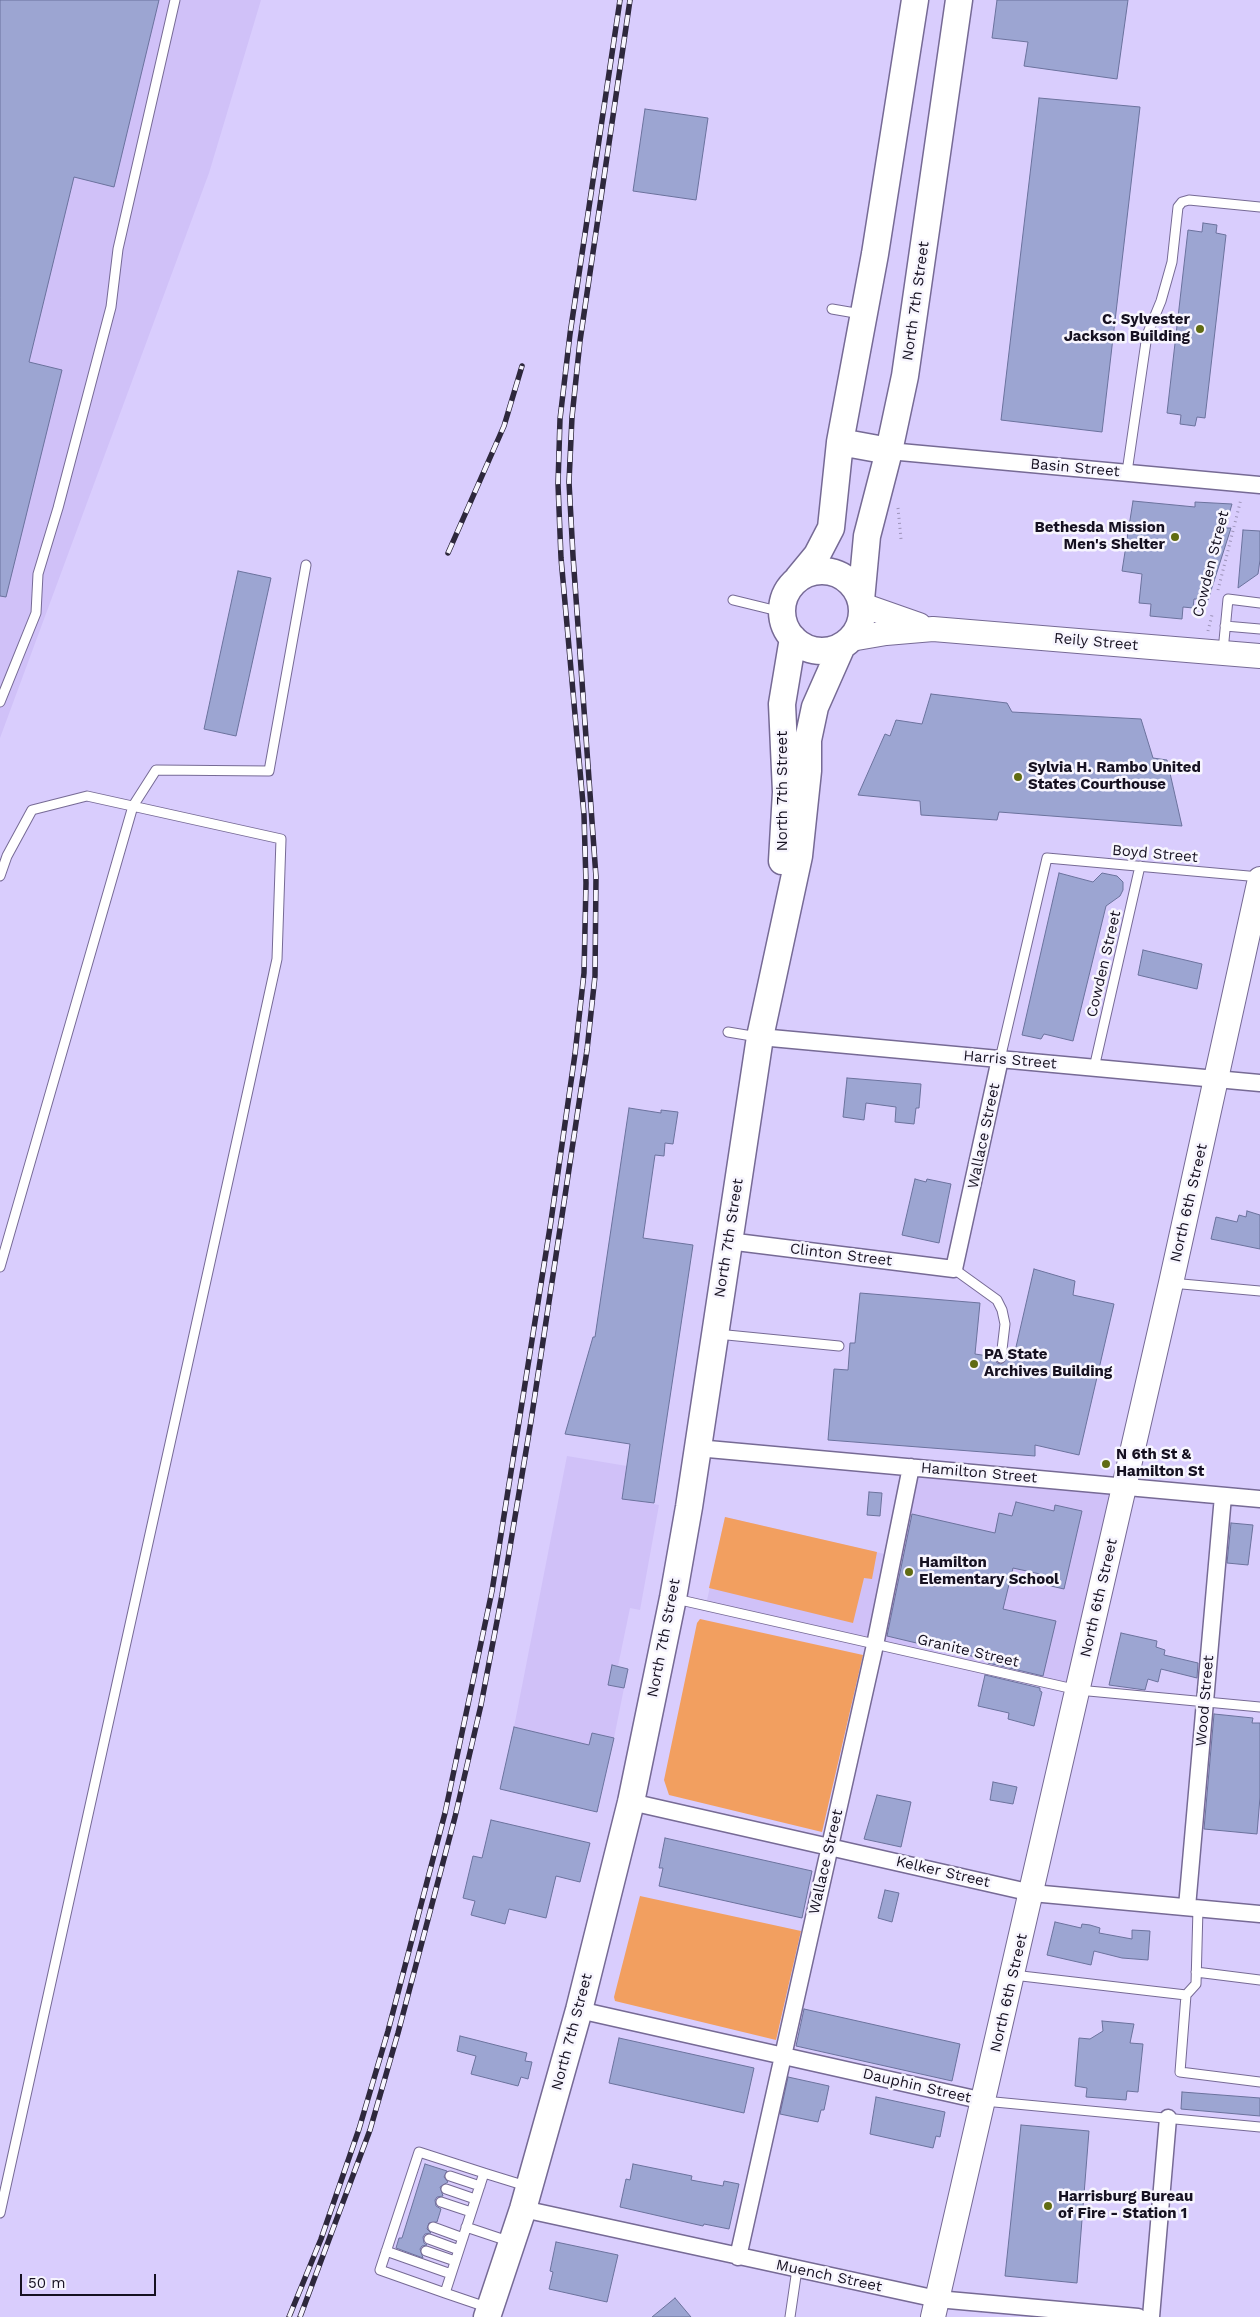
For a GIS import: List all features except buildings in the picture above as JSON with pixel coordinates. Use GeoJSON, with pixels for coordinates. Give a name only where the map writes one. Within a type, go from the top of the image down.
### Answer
{"type":"FeatureCollection","features":[{"type":"Feature","properties":{"kind":"main road"},"geometry":{"type":"LineString","coordinates":[[846,643],[829,650],[816,650],[803,646],[787,630],[782,612],[784,599],[790,587],[817,555],[831,528],[840,442],[875,254],[915,0]]}},
{"type":"Feature","properties":{"kind":"main road","name":"North 7th Street"},"geometry":{"type":"LineString","coordinates":[[488,2312],[526,2198],[579,2010],[630,1802],[673,1598],[760,1037],[799,856],[808,771],[808,740],[814,715],[846,643],[858,630],[862,618],[867,536],[889,451],[905,376],[959,0]]}},
{"type":"Feature","properties":{"kind":"main road"},"geometry":{"type":"LineString","coordinates":[[840,442],[889,451]]}},
{"type":"Feature","properties":{"kind":"main road"},"geometry":{"type":"LineString","coordinates":[[798,578],[810,572],[823,570],[836,573],[847,579],[856,588],[862,602]]}},
{"type":"Feature","properties":{"kind":"main road","name":"Reily Street"},"geometry":{"type":"LineString","coordinates":[[862,602],[933,629]]}},
{"type":"Feature","properties":{"kind":"main road","name":"Reily Street"},"geometry":{"type":"LineString","coordinates":[[846,643],[886,633],[933,629],[1213,652],[1260,653]]}},
{"type":"Feature","properties":{"kind":"main road","name":"North 7th Street"},"geometry":{"type":"LineString","coordinates":[[779,944],[786,792],[782,704],[793,638]]}},
{"type":"Feature","properties":{"kind":"main road","name":"North 6th Street"},"geometry":{"type":"LineString","coordinates":[[935,2308],[1171,1283],[1260,878]]}},
{"type":"Feature","properties":{"kind":"street","name":"Basin Street"},"geometry":{"type":"LineString","coordinates":[[889,451],[1253,484]]}},
{"type":"Feature","properties":{"kind":"street","name":"Harris Street"},"geometry":{"type":"LineString","coordinates":[[760,1037],[1260,1083]]}},
{"type":"Feature","properties":{"kind":"street","name":"Wallace Street"},"geometry":{"type":"LineString","coordinates":[[954,1269],[1000,1059]]}},
{"type":"Feature","properties":{"kind":"street","name":"Clinton Street"},"geometry":{"type":"LineString","coordinates":[[728,1241],[954,1269]]}},
{"type":"Feature","properties":{"kind":"street","name":"Hamilton Street"},"geometry":{"type":"LineString","coordinates":[[697,1448],[1260,1499]]}},
{"type":"Feature","properties":{"kind":"street","name":"Wallace Street"},"geometry":{"type":"LineString","coordinates":[[738,2256],[875,1645],[910,1467]]}},
{"type":"Feature","properties":{"kind":"street","name":"Wood Street"},"geometry":{"type":"LineString","coordinates":[[1192,1908],[1205,1702],[1223,1496]]}},
{"type":"Feature","properties":{"kind":"street","name":"Kelker Street"},"geometry":{"type":"LineString","coordinates":[[630,1802],[1032,1893],[1260,1914]]}},
{"type":"Feature","properties":{"kind":"street","name":"Dauphin Street"},"geometry":{"type":"LineString","coordinates":[[579,2010],[984,2101]]}},
{"type":"Feature","properties":{"kind":"street"},"geometry":{"type":"LineString","coordinates":[[1150,2317],[1168,2118]]}},
{"type":"Feature","properties":{"kind":"street","name":"Muench Street"},"geometry":{"type":"LineString","coordinates":[[526,2198],[738,2256],[797,2269],[935,2308],[1138,2317]]}},
{"type":"Feature","properties":{"kind":"lane"},"geometry":{"type":"LineString","coordinates":[[0,702],[36,613],[38,574],[61,498],[111,307],[118,249],[176,0]]}},
{"type":"Feature","properties":{"kind":"lane"},"geometry":{"type":"LineString","coordinates":[[1127,472],[1147,335],[1172,262],[1178,207],[1182,202],[1189,200],[1260,207]]}},
{"type":"Feature","properties":{"kind":"lane"},"geometry":{"type":"LineString","coordinates":[[832,309],[863,314]]}},
{"type":"Feature","properties":{"kind":"lane"},"geometry":{"type":"LineString","coordinates":[[0,1267],[133,806],[156,770],[269,771],[306,565]]}},
{"type":"Feature","properties":{"kind":"lane"},"geometry":{"type":"LineString","coordinates":[[1213,652],[1225,626],[1228,599],[1260,603]]}},
{"type":"Feature","properties":{"kind":"lane"},"geometry":{"type":"LineString","coordinates":[[733,600],[782,612]]}},
{"type":"Feature","properties":{"kind":"lane"},"geometry":{"type":"LineString","coordinates":[[1225,626],[1260,629]]}},
{"type":"Feature","properties":{"kind":"lane"},"geometry":{"type":"LineString","coordinates":[[0,876],[7,856],[32,810],[87,796],[281,840],[277,959],[0,2213]]}},
{"type":"Feature","properties":{"kind":"lane","name":"Boyd Street"},"geometry":{"type":"LineString","coordinates":[[1046,858],[1260,878]]}},
{"type":"Feature","properties":{"kind":"lane","name":"Wallace Street"},"geometry":{"type":"LineString","coordinates":[[1000,1059],[1046,858]]}},
{"type":"Feature","properties":{"kind":"lane","name":"Cowden Street"},"geometry":{"type":"LineString","coordinates":[[1094,1068],[1140,866]]}},
{"type":"Feature","properties":{"kind":"lane"},"geometry":{"type":"LineString","coordinates":[[728,1032],[760,1037]]}},
{"type":"Feature","properties":{"kind":"lane"},"geometry":{"type":"LineString","coordinates":[[954,1269],[998,1300],[1005,1324],[1001,1358]]}},
{"type":"Feature","properties":{"kind":"lane"},"geometry":{"type":"LineString","coordinates":[[1171,1283],[1260,1291]]}},
{"type":"Feature","properties":{"kind":"lane"},"geometry":{"type":"LineString","coordinates":[[714,1334],[839,1346]]}},
{"type":"Feature","properties":{"kind":"lane","name":"Granite Street"},"geometry":{"type":"LineString","coordinates":[[673,1598],[1078,1690],[1260,1707]]}},
{"type":"Feature","properties":{"kind":"lane"},"geometry":{"type":"LineString","coordinates":[[1192,1908],[1196,1984],[1186,1995],[1180,2072],[1260,2082]]}},
{"type":"Feature","properties":{"kind":"lane"},"geometry":{"type":"LineString","coordinates":[[1196,1972],[1260,1980]]}},
{"type":"Feature","properties":{"kind":"lane"},"geometry":{"type":"LineString","coordinates":[[1013,1975],[1186,1995]]}},
{"type":"Feature","properties":{"kind":"lane","name":"Dauphin Street"},"geometry":{"type":"LineString","coordinates":[[984,2101],[1260,2127]]}},
{"type":"Feature","properties":{"kind":"lane"},"geometry":{"type":"LineString","coordinates":[[488,2312],[445,2293],[380,2270],[386,2252],[394,2240],[394,2227],[398,2215],[416,2179],[420,2166],[419,2152],[484,2173],[526,2198]]}},
{"type":"Feature","properties":{"kind":"lane"},"geometry":{"type":"LineString","coordinates":[[445,2293],[484,2173]]}},
{"type":"Feature","properties":{"kind":"lane"},"geometry":{"type":"LineString","coordinates":[[450,2176],[480,2186]]}},
{"type":"Feature","properties":{"kind":"lane"},"geometry":{"type":"LineString","coordinates":[[446,2188],[475,2199]]}},
{"type":"Feature","properties":{"kind":"lane"},"geometry":{"type":"LineString","coordinates":[[441,2202],[471,2212]]}},
{"type":"Feature","properties":{"kind":"lane"},"geometry":{"type":"LineString","coordinates":[[398,2215],[408,2218]]}},
{"type":"Feature","properties":{"kind":"lane"},"geometry":{"type":"LineString","coordinates":[[394,2227],[404,2230]]}},
{"type":"Feature","properties":{"kind":"lane"},"geometry":{"type":"LineString","coordinates":[[433,2227],[463,2238]]}},
{"type":"Feature","properties":{"kind":"lane"},"geometry":{"type":"LineString","coordinates":[[466,2227],[512,2242]]}},
{"type":"Feature","properties":{"kind":"lane"},"geometry":{"type":"LineString","coordinates":[[429,2239],[459,2250]]}},
{"type":"Feature","properties":{"kind":"lane"},"geometry":{"type":"LineString","coordinates":[[426,2251],[455,2261]]}},
{"type":"Feature","properties":{"kind":"lane"},"geometry":{"type":"LineString","coordinates":[[386,2252],[451,2274]]}},
{"type":"Feature","properties":{"kind":"lane"},"geometry":{"type":"LineString","coordinates":[[790,2317],[797,2269]]}},
{"type":"Feature","properties":{"kind":"path","name":"Cowden Street"},"geometry":{"type":"LineString","coordinates":[[1216,599],[1253,484]]}},
{"type":"Feature","properties":{"kind":"path","name":"Cowden Street"},"geometry":{"type":"LineString","coordinates":[[1213,609],[1213,652]]}},
{"type":"Feature","properties":{"kind":"shaded area"},"geometry":{"type":"Polygon","coordinates":[[[0,0],[261,0],[209,173],[0,738],[0,0]]]}},
{"type":"Feature","properties":{"kind":"shaded area"},"geometry":{"type":"Polygon","coordinates":[[[567,1456],[627,1466],[622,1498],[659,1505],[640,1610],[630,1608],[618,1666],[612,1665],[608,1685],[624,1688],[614,1738],[592,1733],[589,1745],[514,1727],[567,1456]]]}},
{"type":"Feature","properties":{"kind":"shaded area","name":"Hamilton Elementary School"},"geometry":{"type":"Polygon","coordinates":[[[911,1467],[1124,1486],[1078,1690],[706,1605],[725,1517],[893,1556],[911,1467]]]}},
{"type":"Feature","properties":{"kind":"shaded area"},"geometry":{"type":"Polygon","coordinates":[[[725,1517],[877,1552],[872,1579],[864,1578],[853,1623],[709,1588],[725,1517]]]}},
{"type":"Feature","properties":{"kind":"shaded area"},"geometry":{"type":"Polygon","coordinates":[[[700,1619],[863,1655],[822,1832],[669,1795],[664,1780],[697,1623],[700,1619]]]}},
{"type":"Feature","properties":{"kind":"shaded area"},"geometry":{"type":"Polygon","coordinates":[[[640,1896],[801,1931],[776,2040],[615,2001],[614,1997],[640,1896]]]}},
{"type":"Feature","properties":{"kind":"railway"},"geometry":{"type":"LineString","coordinates":[[289,2317],[321,2239],[359,2129],[388,2031],[445,1813],[492,1591],[551,1221],[575,1054],[584,973],[586,883],[584,815],[561,558],[558,484],[560,419],[570,334],[620,0]]}},
{"type":"Feature","properties":{"kind":"railway"},"geometry":{"type":"LineString","coordinates":[[300,2317],[370,2130],[398,2033],[455,1817],[481,1705],[502,1595],[531,1421],[587,1050],[595,976],[596,877],[569,482],[572,417],[580,341],[630,0]]}},
{"type":"Feature","properties":{"kind":"railway"},"geometry":{"type":"LineString","coordinates":[[448,553],[504,426],[522,366]]}},
{"type":"Feature","properties":{"kind":"place","name":"C. Sylvester Jackson Building"},"geometry":{"type":"Point","coordinates":[1200,329]}},
{"type":"Feature","properties":{"kind":"place","name":"Bethesda Mission Men's Shelter"},"geometry":{"type":"Point","coordinates":[1175,537]}},
{"type":"Feature","properties":{"kind":"place","name":"Sylvia H. Rambo United States Courthouse"},"geometry":{"type":"Point","coordinates":[1018,777]}},
{"type":"Feature","properties":{"kind":"place","name":"PA State Archives Building"},"geometry":{"type":"Point","coordinates":[974,1364]}},
{"type":"Feature","properties":{"kind":"place","name":"N 6th St & Hamilton St"},"geometry":{"type":"Point","coordinates":[1106,1464]}},
{"type":"Feature","properties":{"kind":"place","name":"Hamilton Elementary School"},"geometry":{"type":"Point","coordinates":[909,1572]}},
{"type":"Feature","properties":{"kind":"place","name":"Harrisburg Bureau of Fire - Station 1"},"geometry":{"type":"Point","coordinates":[1048,2206]}}]}
